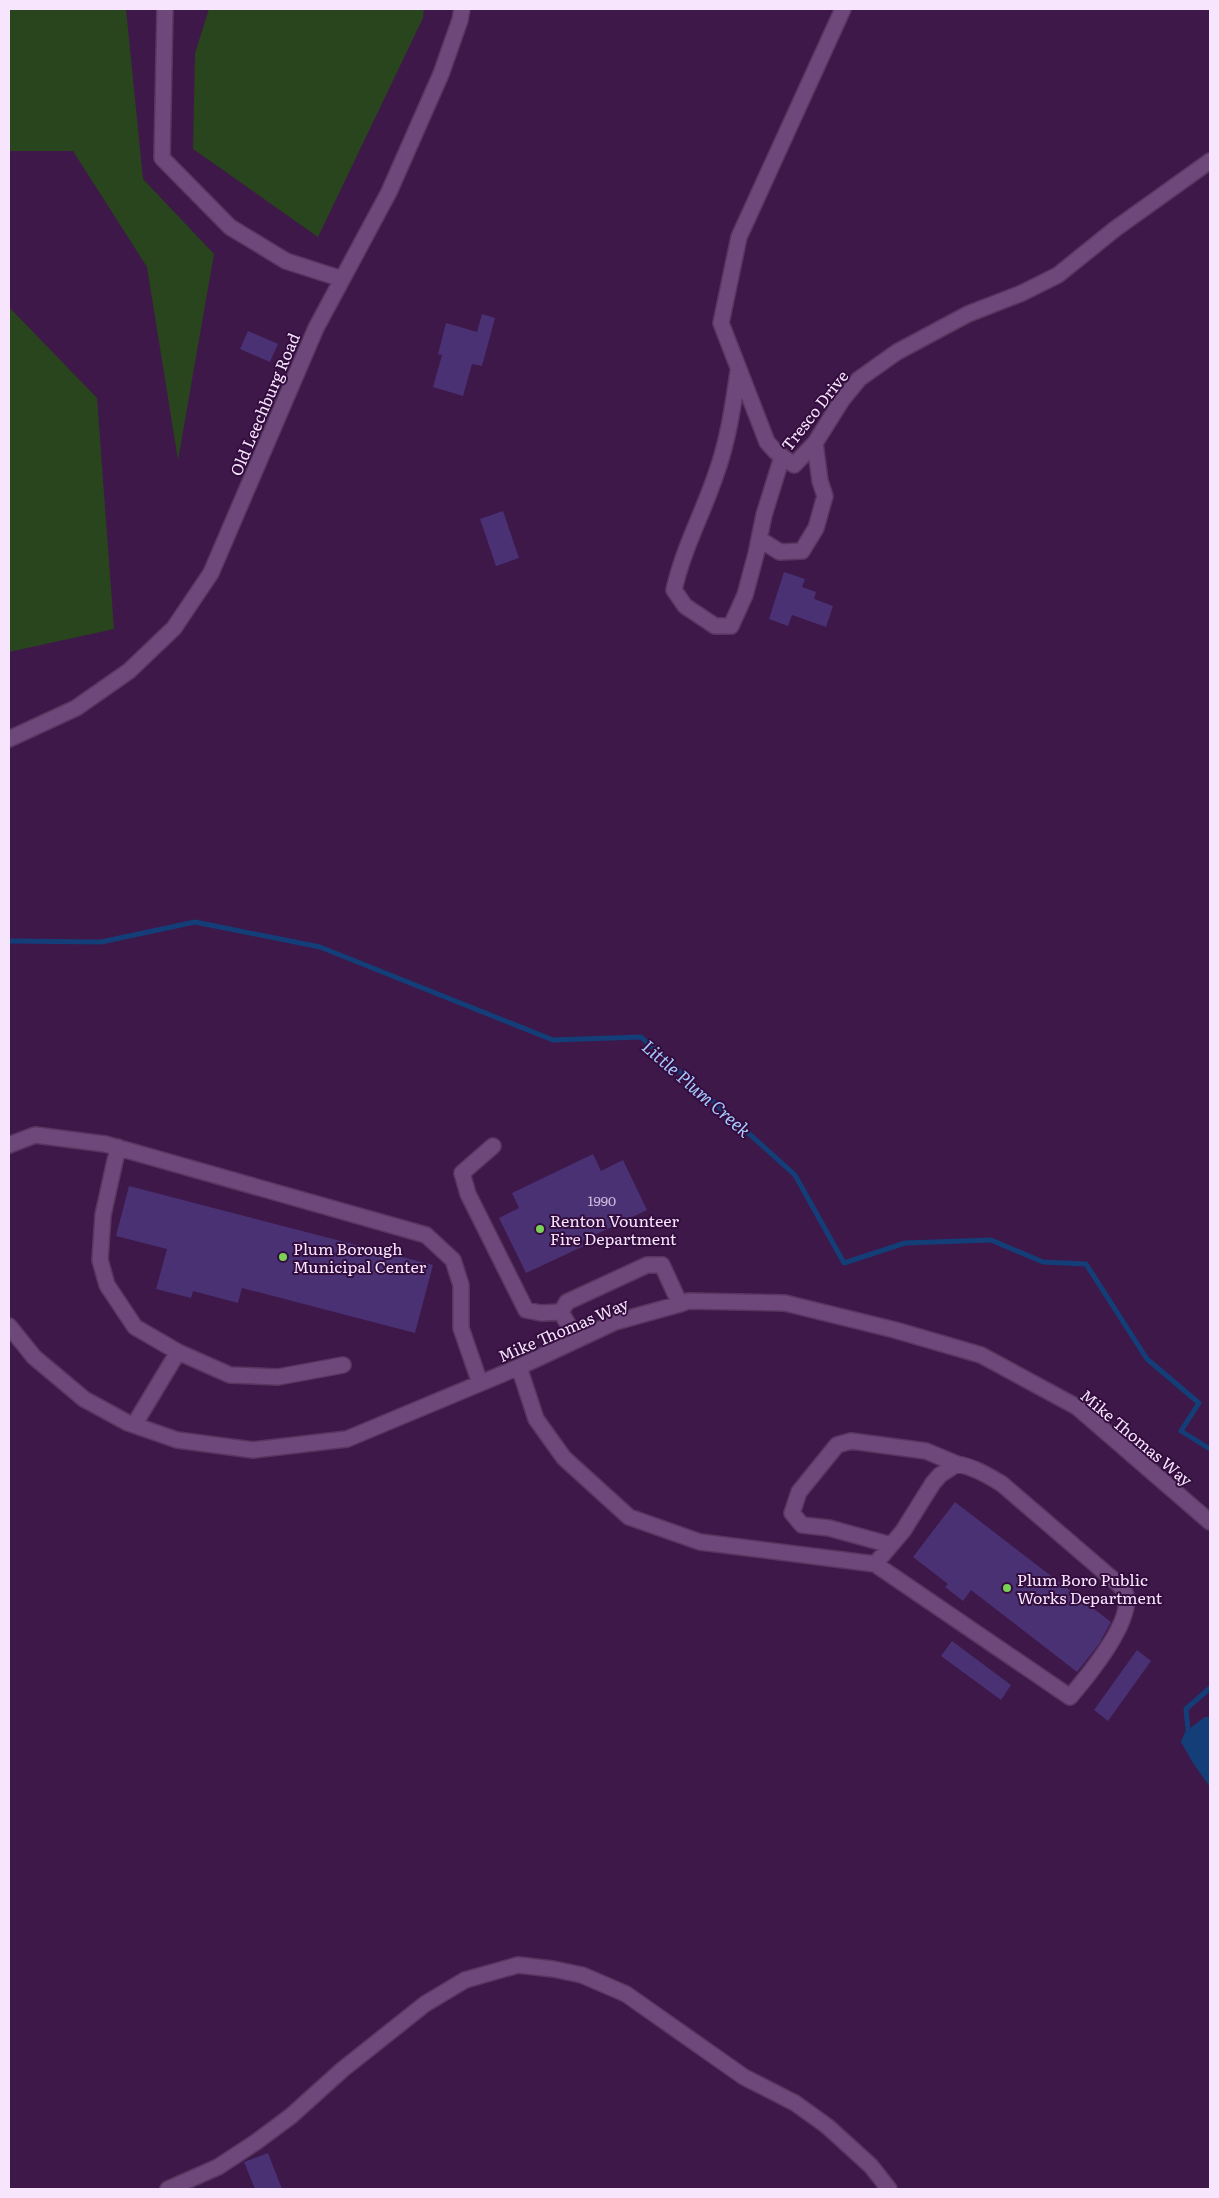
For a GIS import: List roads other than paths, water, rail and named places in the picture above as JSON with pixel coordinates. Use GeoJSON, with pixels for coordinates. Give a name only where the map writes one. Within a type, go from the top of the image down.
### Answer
{"type":"FeatureCollection","features":[{"type":"Feature","properties":{"kind":"street"},"geometry":{"type":"LineString","coordinates":[[165,9],[162,158],[230,227],[286,261],[342,279]]}},
{"type":"Feature","properties":{"kind":"street","name":"Old Leechburg Road"},"geometry":{"type":"LineString","coordinates":[[9,739],[76,708],[129,671],[174,628],[211,572],[316,328],[389,192],[441,74],[462,9]]}},
{"type":"Feature","properties":{"kind":"street","name":"Tresco Drive"},"geometry":{"type":"LineString","coordinates":[[843,9],[739,237],[721,323],[738,372],[767,442],[782,457],[794,465],[815,443],[842,400],[859,379],[897,352],[968,314],[1022,294],[1058,275],[1114,228],[1210,161]]}},
{"type":"Feature","properties":{"kind":"street"},"geometry":{"type":"LineString","coordinates":[[738,372],[731,417],[717,473],[680,564],[674,590],[685,606],[715,626],[731,626],[745,595],[764,515],[782,457]]}},
{"type":"Feature","properties":{"kind":"street"},"geometry":{"type":"LineString","coordinates":[[759,539],[780,552],[802,552],[816,528],[824,496],[815,443]]}},
{"type":"Feature","properties":{"kind":"street"},"geometry":{"type":"LineString","coordinates":[[9,1145],[36,1135],[105,1144],[426,1235],[453,1260],[461,1285],[461,1328],[480,1383]]}},
{"type":"Feature","properties":{"kind":"street"},"geometry":{"type":"LineString","coordinates":[[493,1146],[462,1173],[468,1194],[526,1310],[541,1313],[561,1312]]}},
{"type":"Feature","properties":{"kind":"street"},"geometry":{"type":"LineString","coordinates":[[118,1147],[103,1215],[100,1260],[107,1285],[135,1327],[178,1352],[230,1375],[278,1377],[343,1365]]}},
{"type":"Feature","properties":{"kind":"street"},"geometry":{"type":"LineString","coordinates":[[561,1312],[567,1302],[647,1266],[662,1266],[680,1304]]}},
{"type":"Feature","properties":{"kind":"street","name":"Mike Thomas Way"},"geometry":{"type":"LineString","coordinates":[[9,1326],[34,1357],[84,1399],[134,1425],[177,1440],[253,1450],[346,1440],[519,1366],[615,1322],[688,1301],[784,1303],[895,1330],[981,1356],[1077,1407],[1210,1522]]}},
{"type":"Feature","properties":{"kind":"street"},"geometry":{"type":"LineString","coordinates":[[561,1312],[576,1340]]}},
{"type":"Feature","properties":{"kind":"street"},"geometry":{"type":"LineString","coordinates":[[134,1425],[178,1352]]}},
{"type":"Feature","properties":{"kind":"street"},"geometry":{"type":"LineString","coordinates":[[519,1366],[536,1419],[564,1458],[629,1518],[700,1542],[875,1564],[1070,1697],[1089,1674],[1120,1626],[1126,1609],[1126,1597],[1122,1587],[1002,1484],[976,1470],[926,1451],[851,1441],[837,1445],[799,1492],[792,1513],[802,1526],[829,1528],[891,1545]]}},
{"type":"Feature","properties":{"kind":"street"},"geometry":{"type":"LineString","coordinates":[[875,1564],[903,1532],[933,1483],[940,1475],[957,1464]]}},
{"type":"Feature","properties":{"kind":"street"},"geometry":{"type":"LineString","coordinates":[[168,2189],[218,2167],[256,2142],[291,2116],[342,2070],[425,2004],[464,1980],[518,1966],[553,1969],[582,1975],[626,1994],[744,2077],[795,2103],[827,2126],[871,2166],[889,2189]]}},
{"type":"Feature","properties":{"kind":"water"},"geometry":{"type":"Polygon","coordinates":[[[1205,1717],[1210,1717],[1210,1787],[1181,1742],[1185,1732],[1205,1717]]]}},
{"type":"Feature","properties":{"kind":"waterway","name":"Little Plum Creek"},"geometry":{"type":"LineString","coordinates":[[9,941],[101,942],[195,922],[320,947],[553,1040],[641,1037],[795,1175],[844,1263],[905,1243],[991,1240],[1043,1262],[1086,1264],[1147,1359],[1199,1403],[1181,1431],[1210,1449]]}},
{"type":"Feature","properties":{"kind":"waterway"},"geometry":{"type":"LineString","coordinates":[[1188,1730],[1186,1709],[1210,1688]]}},
{"type":"Feature","properties":{"kind":"place","name":"Renton Vounteer Fire Department"},"geometry":{"type":"Point","coordinates":[540,1229]}},
{"type":"Feature","properties":{"kind":"place","name":"Plum Borough Municipal Center"},"geometry":{"type":"Point","coordinates":[283,1257]}},
{"type":"Feature","properties":{"kind":"place","name":"Plum Boro Public Works Department"},"geometry":{"type":"Point","coordinates":[1007,1588]}}]}
